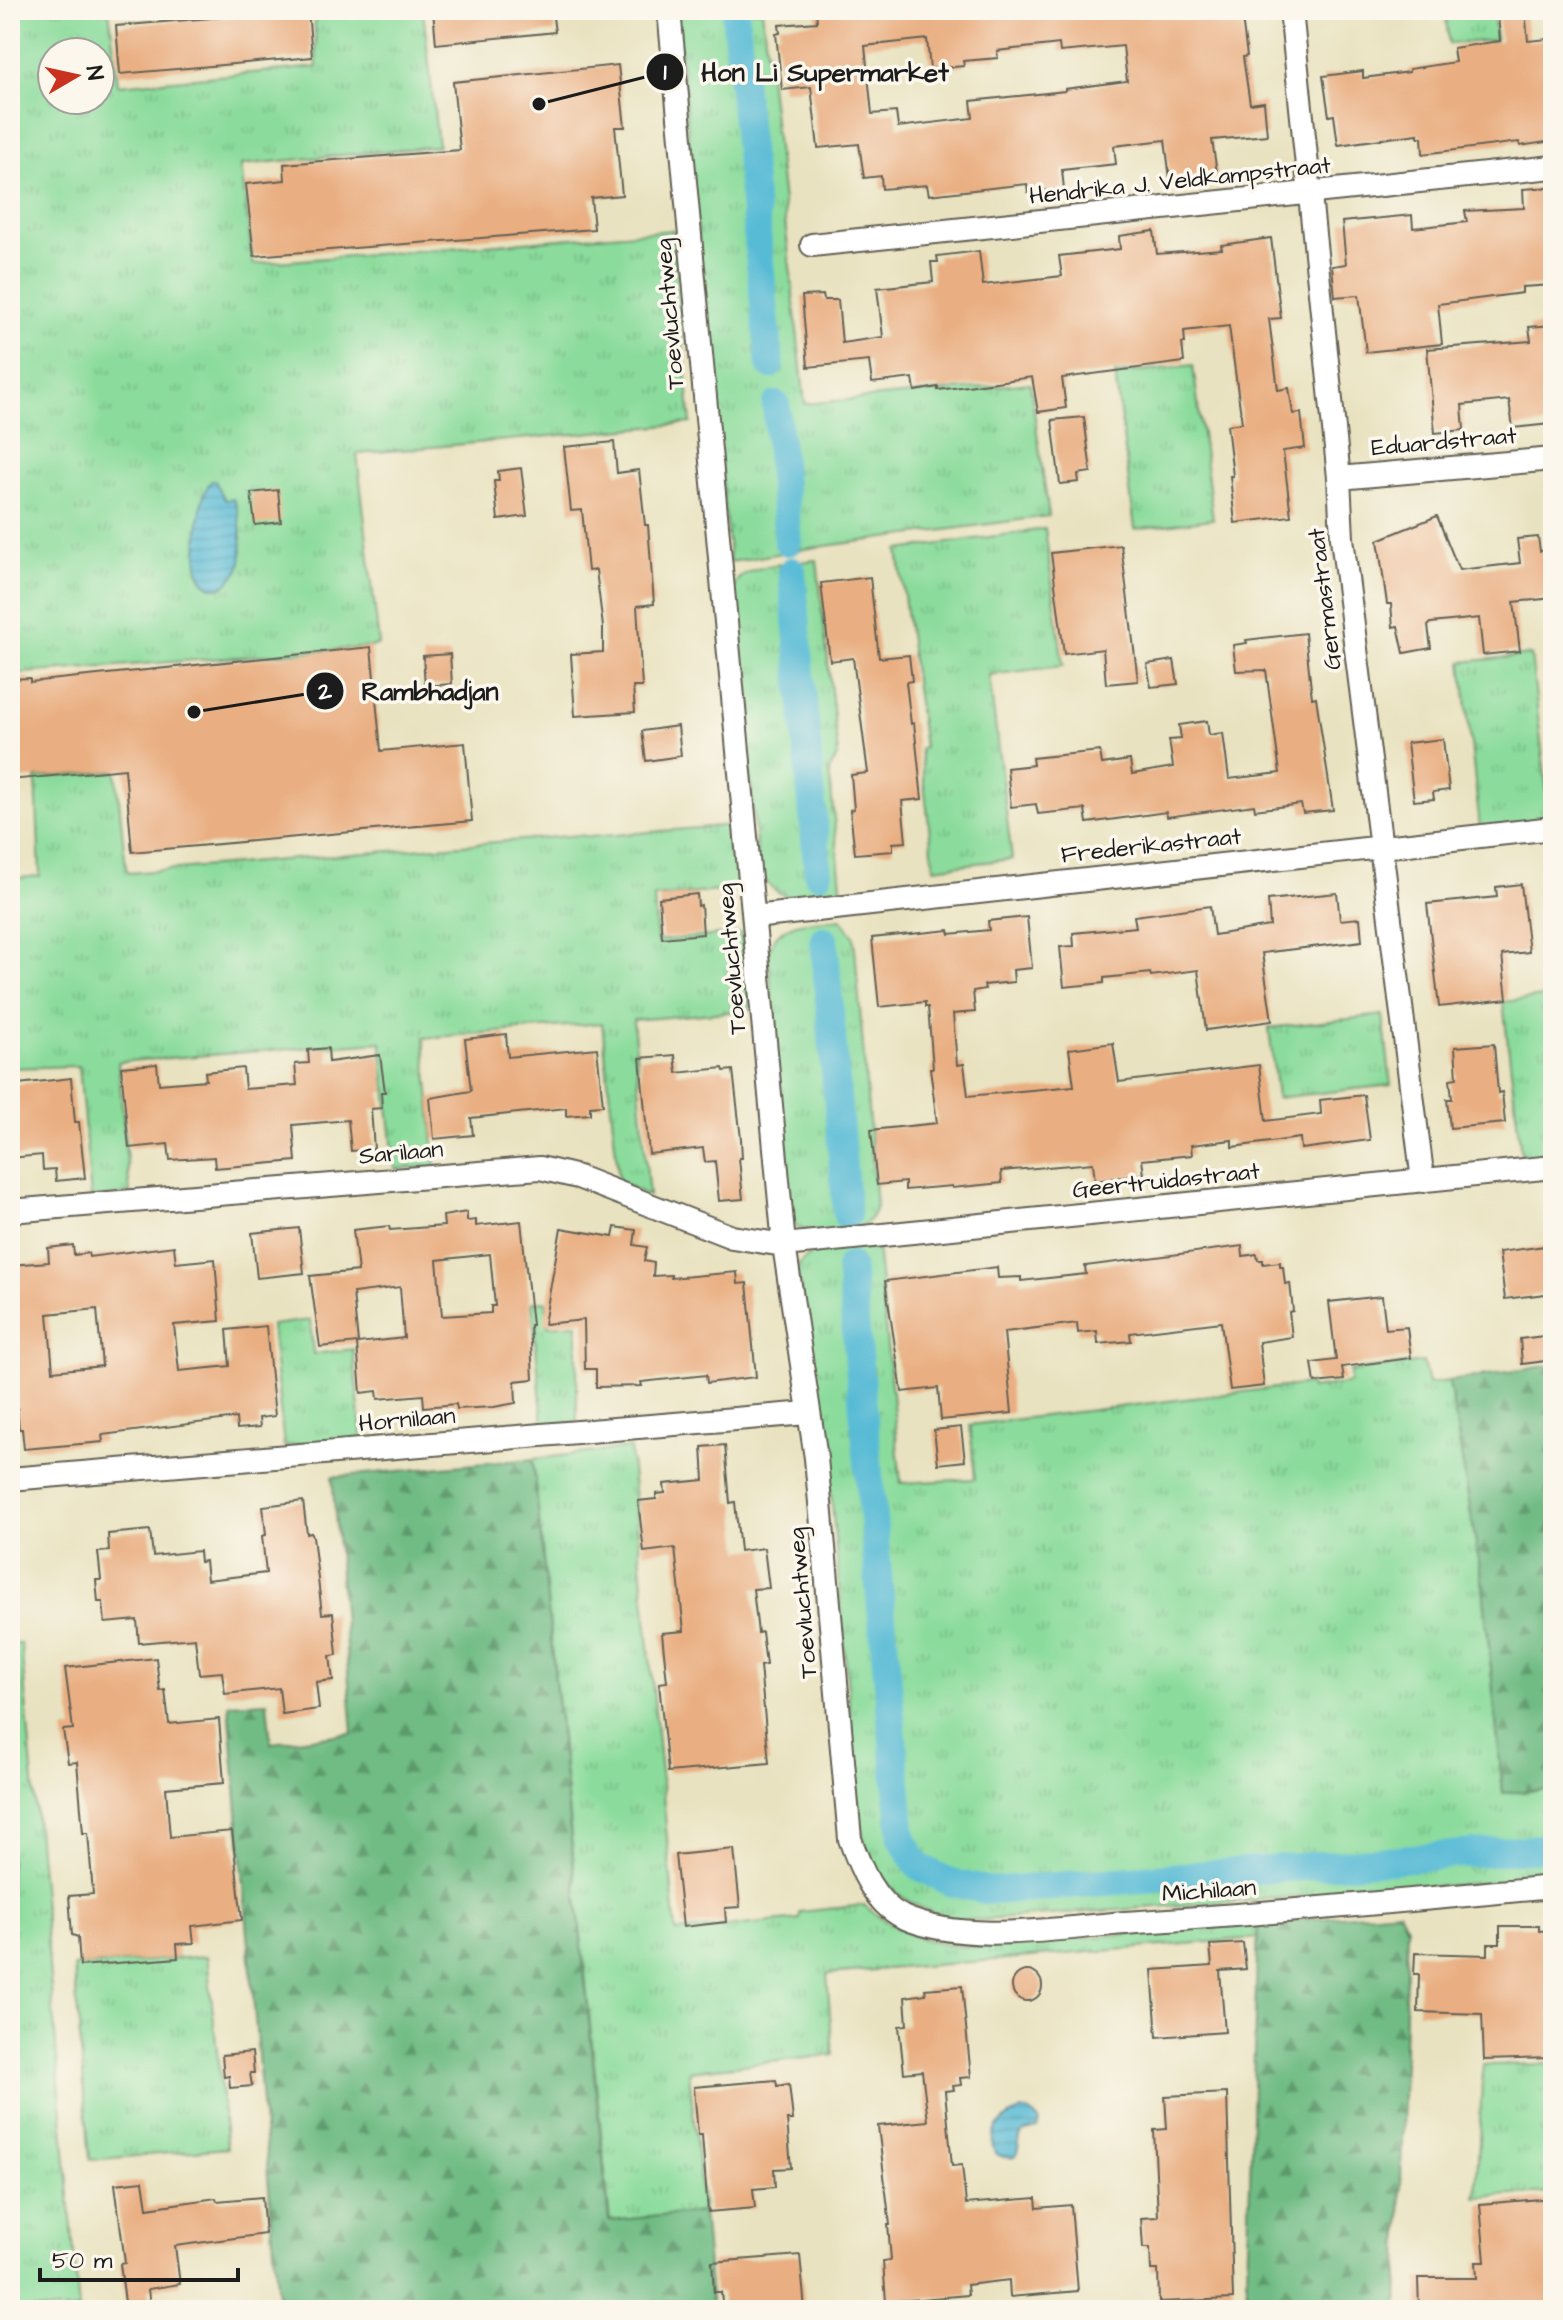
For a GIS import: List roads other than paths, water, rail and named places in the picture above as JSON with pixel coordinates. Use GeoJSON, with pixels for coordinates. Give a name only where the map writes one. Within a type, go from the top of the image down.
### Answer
{"type":"FeatureCollection","features":[{"type":"Feature","properties":{"kind":"street","name":"Toevluchtweg"},"geometry":{"type":"LineString","coordinates":[[669,10],[784,1245],[816,1458],[850,1839],[861,1872],[878,1895]]}},
{"type":"Feature","properties":{"kind":"street","name":"Germastraat"},"geometry":{"type":"LineString","coordinates":[[1291,10],[1339,478],[1342,538],[1423,1181]]}},
{"type":"Feature","properties":{"kind":"street","name":"Hendrika J. Veldkampstraat"},"geometry":{"type":"LineString","coordinates":[[812,245],[1553,167]]}},
{"type":"Feature","properties":{"kind":"street","name":"Eduardstraat"},"geometry":{"type":"LineString","coordinates":[[1339,478],[1553,459]]}},
{"type":"Feature","properties":{"kind":"street","name":"Frederikastraat"},"geometry":{"type":"LineString","coordinates":[[754,917],[1553,828]]}},
{"type":"Feature","properties":{"kind":"street","name":"Geertruidastraat"},"geometry":{"type":"LineString","coordinates":[[784,1245],[1553,1167]]}},
{"type":"Feature","properties":{"kind":"street","name":"Sarilaan"},"geometry":{"type":"LineString","coordinates":[[10,1211],[540,1168],[578,1177],[732,1237],[784,1245]]}},
{"type":"Feature","properties":{"kind":"street","name":"Hornilaan"},"geometry":{"type":"LineString","coordinates":[[10,1479],[808,1413]]}},
{"type":"Feature","properties":{"kind":"street","name":"Michilaan"},"geometry":{"type":"LineString","coordinates":[[878,1895],[899,1915],[926,1925],[983,1932],[1259,1914],[1553,1887]]}},
{"type":"Feature","properties":{"kind":"water"},"geometry":{"type":"Polygon","coordinates":[[[215,481],[225,500],[233,499],[241,533],[239,569],[221,588],[206,583],[198,567],[200,511],[207,487],[215,481]]]}},
{"type":"Feature","properties":{"kind":"water"},"geometry":{"type":"Polygon","coordinates":[[[1023,2111],[1037,2118],[1040,2123],[1038,2128],[1021,2135],[1015,2157],[1003,2157],[996,2153],[993,2138],[1003,2121],[1023,2111]]]}},
{"type":"Feature","properties":{"kind":"waterway"},"geometry":{"type":"LineString","coordinates":[[735,10],[770,365]]}},
{"type":"Feature","properties":{"kind":"waterway"},"geometry":{"type":"LineString","coordinates":[[776,405],[788,542]]}},
{"type":"Feature","properties":{"kind":"waterway"},"geometry":{"type":"LineString","coordinates":[[792,571],[818,874]]}},
{"type":"Feature","properties":{"kind":"waterway"},"geometry":{"type":"LineString","coordinates":[[824,940],[847,1215]]}},
{"type":"Feature","properties":{"kind":"waterway"},"geometry":{"type":"LineString","coordinates":[[850,1266],[902,1838],[918,1866],[952,1883],[990,1891],[1553,1847]]}},
{"type":"Feature","properties":{"kind":"place","name":"Hon Li Supermarket"},"geometry":{"type":"Point","coordinates":[539,104]}},
{"type":"Feature","properties":{"kind":"place","name":"Rambhadjan"},"geometry":{"type":"Point","coordinates":[194,712]}}]}
